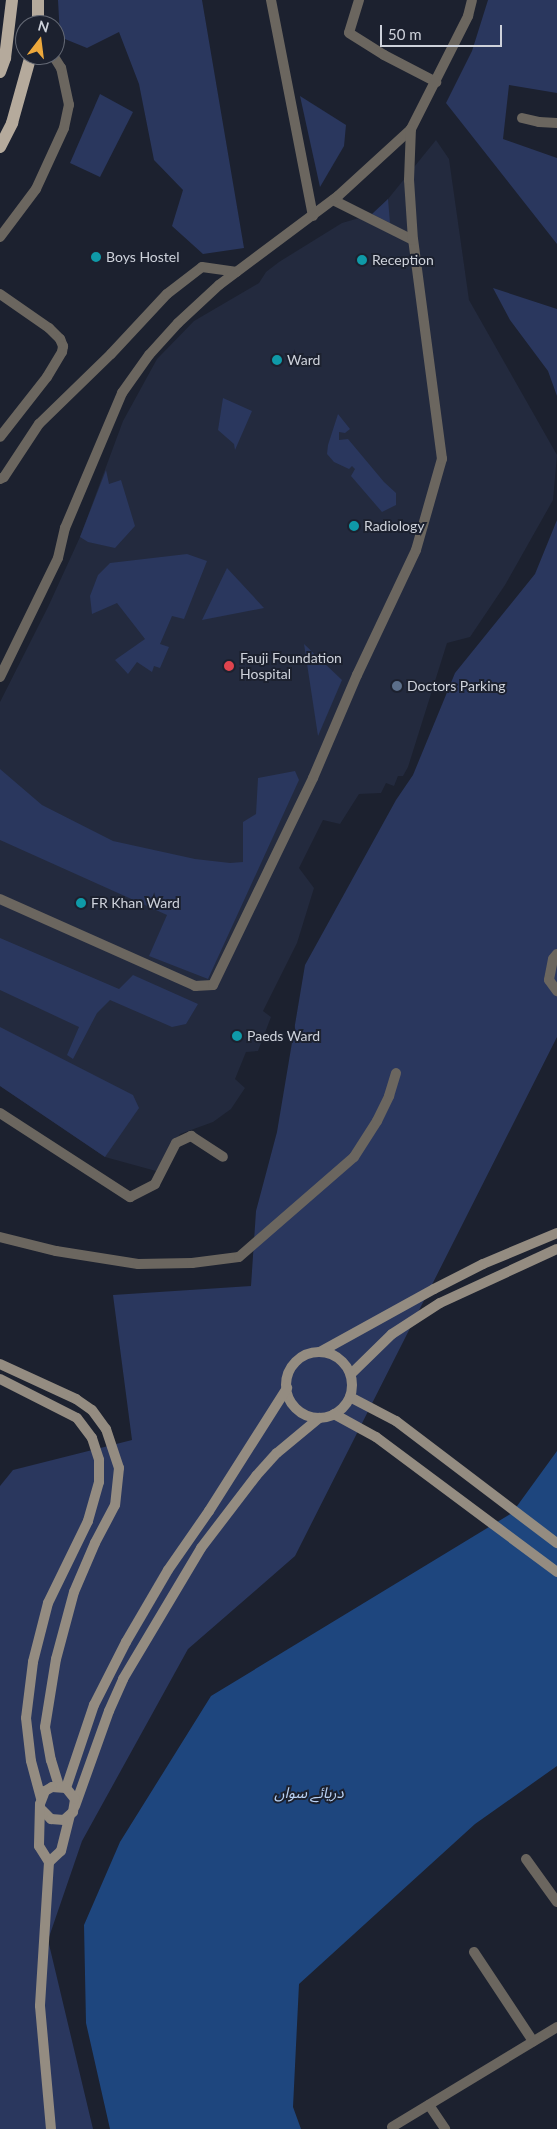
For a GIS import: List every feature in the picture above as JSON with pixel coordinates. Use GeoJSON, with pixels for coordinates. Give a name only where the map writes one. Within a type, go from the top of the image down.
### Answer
{"type":"FeatureCollection","features":[{"type":"Feature","properties":{"kind":"main road"},"geometry":{"type":"LineString","coordinates":[[0,72],[4,58],[12,0]]}},
{"type":"Feature","properties":{"kind":"main road"},"geometry":{"type":"LineString","coordinates":[[38,0],[38,15]]}},
{"type":"Feature","properties":{"kind":"main road"},"geometry":{"type":"LineString","coordinates":[[0,147],[12,123],[28,65]]}},
{"type":"Feature","properties":{"kind":"main road"},"geometry":{"type":"LineString","coordinates":[[319,1418],[304,1414],[297,1409],[288,1396],[287,1380],[292,1366],[305,1355],[320,1352],[442,1284],[483,1264],[557,1233]]}},
{"type":"Feature","properties":{"kind":"main road"},"geometry":{"type":"LineString","coordinates":[[351,1374],[392,1334],[440,1303],[557,1249]]}},
{"type":"Feature","properties":{"kind":"main road"},"geometry":{"type":"LineString","coordinates":[[49,1862],[61,1851],[70,1816],[109,1711],[123,1679],[201,1548],[256,1476],[277,1453],[319,1418],[341,1410],[350,1397],[351,1374],[342,1360],[320,1352]]}},
{"type":"Feature","properties":{"kind":"main road"},"geometry":{"type":"LineString","coordinates":[[0,1364],[76,1400],[92,1410],[106,1429],[119,1468],[115,1505],[95,1543],[74,1592],[56,1659],[45,1727],[51,1760],[62,1787],[75,1799],[75,1806]]}},
{"type":"Feature","properties":{"kind":"main road"},"geometry":{"type":"LineString","coordinates":[[0,1379],[77,1418],[92,1438],[99,1460],[99,1482],[88,1521],[48,1604],[32,1662],[26,1718],[32,1761],[41,1798],[39,1846],[49,1862],[40,2006],[51,2129]]}},
{"type":"Feature","properties":{"kind":"main road"},"geometry":{"type":"LineString","coordinates":[[62,1787],[94,1705],[126,1642],[168,1570],[214,1503],[287,1388]]}},
{"type":"Feature","properties":{"kind":"main road"},"geometry":{"type":"LineString","coordinates":[[350,1397],[396,1421],[557,1543]]}},
{"type":"Feature","properties":{"kind":"main road"},"geometry":{"type":"LineString","coordinates":[[334,1414],[376,1437],[557,1572]]}},
{"type":"Feature","properties":{"kind":"main road"},"geometry":{"type":"LineString","coordinates":[[41,1798],[52,1787],[62,1787]]}},
{"type":"Feature","properties":{"kind":"main road"},"geometry":{"type":"LineString","coordinates":[[42,1810],[45,1816],[57,1821],[70,1816]]}},
{"type":"Feature","properties":{"kind":"street"},"geometry":{"type":"LineString","coordinates":[[271,0],[313,216]]}},
{"type":"Feature","properties":{"kind":"street"},"geometry":{"type":"LineString","coordinates":[[358,0],[349,33],[384,55],[436,82]]}},
{"type":"Feature","properties":{"kind":"street"},"geometry":{"type":"LineString","coordinates":[[0,677],[58,558],[65,528],[122,392],[149,355],[178,323],[219,285],[333,200],[411,129],[468,16],[472,0]]}},
{"type":"Feature","properties":{"kind":"street"},"geometry":{"type":"LineString","coordinates":[[0,237],[36,189],[64,128],[69,105],[59,65]]}},
{"type":"Feature","properties":{"kind":"street"},"geometry":{"type":"LineString","coordinates":[[522,118],[539,122],[557,123]]}},
{"type":"Feature","properties":{"kind":"street"},"geometry":{"type":"LineString","coordinates":[[0,899],[195,986],[213,985],[313,778],[357,675],[416,550],[442,459],[413,240],[409,180],[411,129]]}},
{"type":"Feature","properties":{"kind":"street"},"geometry":{"type":"LineString","coordinates":[[333,200],[413,240]]}},
{"type":"Feature","properties":{"kind":"street"},"geometry":{"type":"LineString","coordinates":[[0,479],[4,477],[39,424],[111,354],[167,294],[202,267],[237,272]]}},
{"type":"Feature","properties":{"kind":"street"},"geometry":{"type":"LineString","coordinates":[[0,294],[49,328],[60,339],[63,346],[62,352],[47,376],[0,437]]}},
{"type":"Feature","properties":{"kind":"street"},"geometry":{"type":"LineString","coordinates":[[557,954],[553,959],[549,980],[557,990]]}},
{"type":"Feature","properties":{"kind":"street"},"geometry":{"type":"LineString","coordinates":[[0,1237],[56,1251],[138,1264],[192,1263],[239,1256],[354,1157],[377,1121],[389,1096],[396,1073]]}},
{"type":"Feature","properties":{"kind":"street"},"geometry":{"type":"LineString","coordinates":[[0,1113],[130,1198],[155,1184],[176,1143],[191,1136],[223,1157]]}},
{"type":"Feature","properties":{"kind":"street"},"geometry":{"type":"LineString","coordinates":[[526,1859],[557,1902]]}},
{"type":"Feature","properties":{"kind":"street"},"geometry":{"type":"LineString","coordinates":[[474,1952],[533,2041]]}},
{"type":"Feature","properties":{"kind":"street"},"geometry":{"type":"LineString","coordinates":[[392,2127],[557,2026]]}},
{"type":"Feature","properties":{"kind":"street"},"geometry":{"type":"LineString","coordinates":[[429,2105],[445,2129]]}},
{"type":"Feature","properties":{"kind":"shaded area"},"geometry":{"type":"Polygon","coordinates":[[[58,0],[202,0],[244,248],[203,254],[172,226],[183,190],[154,160],[139,84],[119,32],[87,48],[65,39],[65,15],[59,15],[58,0]]]}},
{"type":"Feature","properties":{"kind":"shaded area"},"geometry":{"type":"Polygon","coordinates":[[[488,0],[557,0],[557,93],[509,85],[503,139],[557,158],[557,244],[446,103],[472,51],[488,0]]]}},
{"type":"Feature","properties":{"kind":"shaded area"},"geometry":{"type":"Polygon","coordinates":[[[100,94],[133,112],[100,177],[70,163],[100,94]]]}},
{"type":"Feature","properties":{"kind":"shaded area"},"geometry":{"type":"Polygon","coordinates":[[[300,96],[346,125],[344,146],[320,187],[300,96]]]}},
{"type":"Feature","properties":{"kind":"shaded area","name":"Fauji Foundation Hospital"},"geometry":{"type":"Polygon","coordinates":[[[436,140],[449,159],[469,300],[557,455],[553,500],[505,585],[470,637],[447,643],[408,767],[403,776],[398,776],[394,786],[386,783],[381,793],[359,794],[340,824],[323,820],[299,868],[314,888],[297,943],[263,1011],[271,1017],[258,1051],[246,1052],[235,1079],[245,1088],[231,1109],[213,1122],[180,1134],[156,1171],[105,1157],[0,1086],[0,702],[48,607],[80,537],[123,421],[157,359],[194,321],[259,283],[266,272],[279,262],[342,223],[373,214],[388,199],[436,140]]]}},
{"type":"Feature","properties":{"kind":"shaded area"},"geometry":{"type":"Polygon","coordinates":[[[388,199],[390,223],[372,214],[388,199]]]}},
{"type":"Feature","properties":{"kind":"shaded area"},"geometry":{"type":"Polygon","coordinates":[[[493,288],[557,309],[557,396],[548,371],[510,320],[493,288]]]}},
{"type":"Feature","properties":{"kind":"shaded area"},"geometry":{"type":"Polygon","coordinates":[[[223,398],[252,411],[235,450],[234,444],[218,430],[223,398]]]}},
{"type":"Feature","properties":{"kind":"shaded area"},"geometry":{"type":"Polygon","coordinates":[[[338,414],[350,429],[345,433],[339,432],[339,440],[348,439],[384,482],[396,493],[396,505],[382,512],[351,476],[355,469],[352,466],[349,469],[334,462],[327,454],[338,414]]]}},
{"type":"Feature","properties":{"kind":"shaded area"},"geometry":{"type":"Polygon","coordinates":[[[106,470],[109,484],[121,480],[135,526],[115,548],[88,542],[80,537],[106,470]]]}},
{"type":"Feature","properties":{"kind":"shaded area"},"geometry":{"type":"Polygon","coordinates":[[[557,520],[557,1037],[295,1556],[188,1649],[82,1841],[48,1940],[93,2129],[0,2129],[0,1486],[13,1470],[132,1440],[113,1295],[251,1286],[256,1211],[277,1132],[305,965],[396,800],[413,775],[455,673],[535,574],[557,520]]]}},
{"type":"Feature","properties":{"kind":"shaded area"},"geometry":{"type":"Polygon","coordinates":[[[187,554],[207,561],[184,619],[172,616],[160,644],[169,647],[160,668],[154,666],[152,672],[137,662],[128,674],[115,660],[145,639],[117,603],[92,614],[90,596],[98,575],[110,563],[187,554]]]}},
{"type":"Feature","properties":{"kind":"shaded area"},"geometry":{"type":"Polygon","coordinates":[[[227,568],[264,608],[202,620],[227,568]]]}},
{"type":"Feature","properties":{"kind":"shaded area"},"geometry":{"type":"Polygon","coordinates":[[[304,644],[342,680],[318,736],[304,644]]]}},
{"type":"Feature","properties":{"kind":"shaded area"},"geometry":{"type":"Polygon","coordinates":[[[0,769],[42,805],[113,841],[195,859],[230,863],[243,862],[243,822],[256,814],[258,778],[295,771],[299,780],[208,979],[149,956],[167,915],[0,840],[0,769]]]}},
{"type":"Feature","properties":{"kind":"shaded area"},"geometry":{"type":"Polygon","coordinates":[[[0,938],[119,989],[133,975],[198,1004],[186,1024],[172,1027],[110,1000],[97,1013],[73,1059],[67,1055],[79,1027],[0,990],[0,938]]]}},
{"type":"Feature","properties":{"kind":"shaded area"},"geometry":{"type":"Polygon","coordinates":[[[0,1027],[133,1095],[139,1108],[105,1157],[0,1086],[0,1027]]]}},
{"type":"Feature","properties":{"kind":"water","name":"دریائے سواں"},"geometry":{"type":"Polygon","coordinates":[[[557,1451],[557,1766],[475,1824],[299,1984],[293,2107],[301,2129],[110,2129],[86,2023],[84,1925],[120,1842],[211,1696],[512,1513],[557,1451]]]}},
{"type":"Feature","properties":{"kind":"place","name":"Boys Hostel"},"geometry":{"type":"Point","coordinates":[96,257]}},
{"type":"Feature","properties":{"kind":"place","name":"Reception"},"geometry":{"type":"Point","coordinates":[362,260]}},
{"type":"Feature","properties":{"kind":"place","name":"Ward"},"geometry":{"type":"Point","coordinates":[277,360]}},
{"type":"Feature","properties":{"kind":"place","name":"Radiology"},"geometry":{"type":"Point","coordinates":[354,526]}},
{"type":"Feature","properties":{"kind":"place","name":"Fauji Foundation Hospital"},"geometry":{"type":"Point","coordinates":[229,666]}},
{"type":"Feature","properties":{"kind":"place","name":"Doctors Parking"},"geometry":{"type":"Point","coordinates":[397,686]}},
{"type":"Feature","properties":{"kind":"place","name":"FR Khan Ward"},"geometry":{"type":"Point","coordinates":[81,903]}},
{"type":"Feature","properties":{"kind":"place","name":"Paeds Ward"},"geometry":{"type":"Point","coordinates":[237,1036]}}]}
